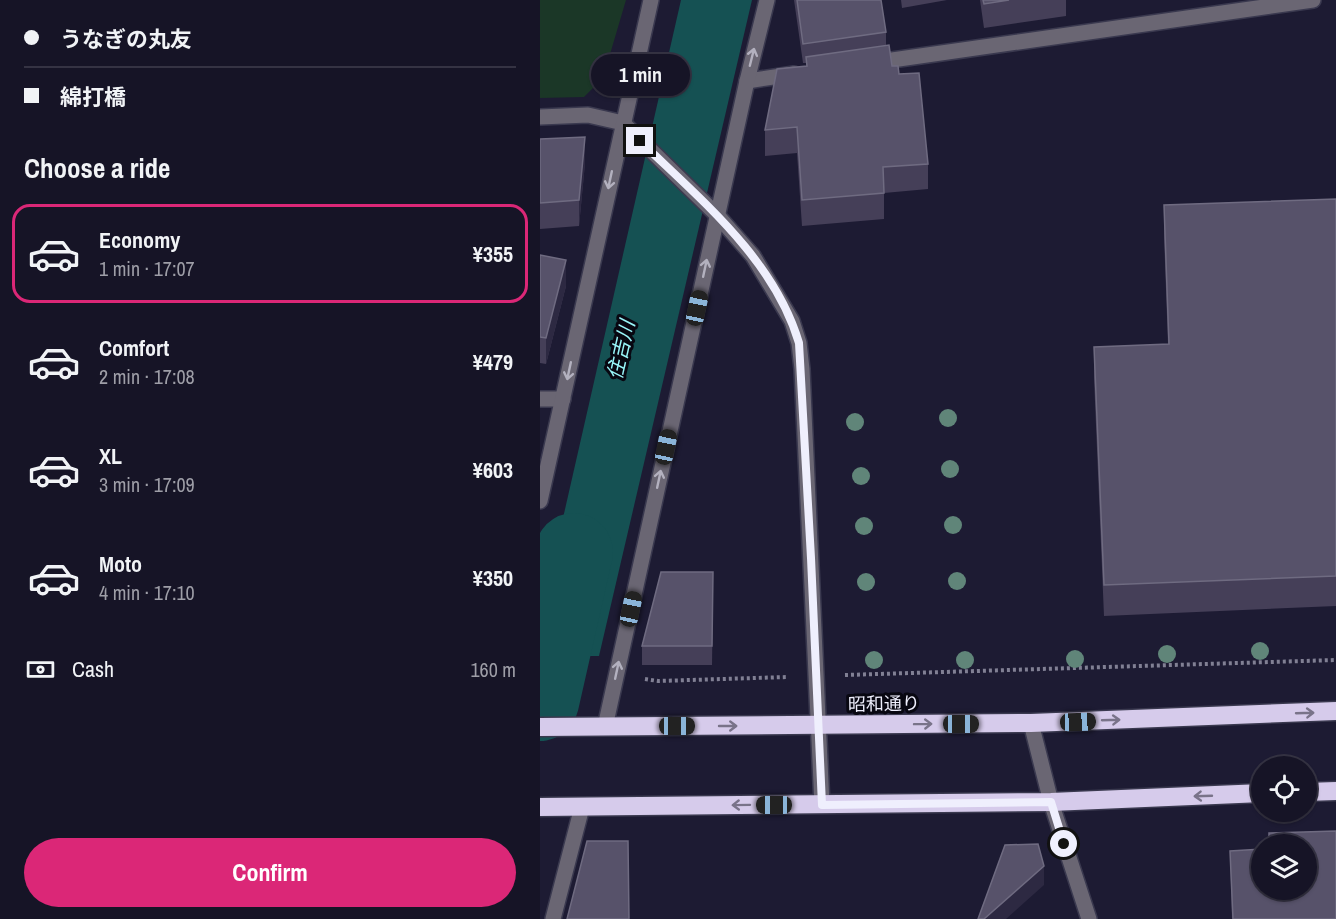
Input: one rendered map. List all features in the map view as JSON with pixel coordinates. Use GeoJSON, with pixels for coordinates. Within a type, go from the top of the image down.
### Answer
{"type":"FeatureCollection","features":[{"type":"Feature","properties":{"kind":"highway","name":"昭和通り"},"geometry":{"type":"LineString","coordinates":[[540,727],[1031,723],[1336,711]]}},
{"type":"Feature","properties":{"kind":"highway"},"geometry":{"type":"LineString","coordinates":[[1317,791],[1336,790]]}},
{"type":"Feature","properties":{"kind":"highway"},"geometry":{"type":"LineString","coordinates":[[540,807],[1051,802],[1251,794]]}},
{"type":"Feature","properties":{"kind":"street"},"geometry":{"type":"LineString","coordinates":[[540,501],[651,0]]}},
{"type":"Feature","properties":{"kind":"street"},"geometry":{"type":"LineString","coordinates":[[605,727],[766,0]]}},
{"type":"Feature","properties":{"kind":"street"},"geometry":{"type":"LineString","coordinates":[[853,66],[1313,0]]}},
{"type":"Feature","properties":{"kind":"street"},"geometry":{"type":"LineString","coordinates":[[747,81],[806,72]]}},
{"type":"Feature","properties":{"kind":"street"},"geometry":{"type":"LineString","coordinates":[[540,117],[588,115],[623,123],[717,215],[760,266],[792,321],[799,343],[802,369],[822,805]]}},
{"type":"Feature","properties":{"kind":"street"},"geometry":{"type":"LineString","coordinates":[[540,399],[563,399]]}},
{"type":"Feature","properties":{"kind":"street"},"geometry":{"type":"LineString","coordinates":[[1031,723],[1051,802],[1089,919]]}},
{"type":"Feature","properties":{"kind":"street"},"geometry":{"type":"LineString","coordinates":[[553,919],[574,807]]}},
{"type":"Feature","properties":{"kind":"path"},"geometry":{"type":"LineString","coordinates":[[638,678],[658,681],[1336,660]]}},
{"type":"Feature","properties":{"kind":"shaded area"},"geometry":{"type":"Polygon","coordinates":[[[540,0],[626,0],[603,78],[584,97],[540,98],[540,0]]]}},
{"type":"Feature","properties":{"kind":"water","name":"住吉川"},"geometry":{"type":"Polygon","coordinates":[[[681,0],[752,0],[599,656],[540,656],[540,619],[681,0]]]}},
{"type":"Feature","properties":{"kind":"building"},"geometry":{"type":"Polygon","coordinates":[[[797,0],[881,0],[886,32],[803,44],[797,0]]]}},
{"type":"Feature","properties":{"kind":"building"},"geometry":{"type":"Polygon","coordinates":[[[983,0],[1009,0],[984,4],[983,0]]]}},
{"type":"Feature","properties":{"kind":"building"},"geometry":{"type":"Polygon","coordinates":[[[889,45],[892,66],[898,66],[899,74],[919,73],[928,164],[883,167],[884,193],[802,200],[797,127],[765,130],[777,69],[807,66],[806,57],[889,45]]]}},
{"type":"Feature","properties":{"kind":"building"},"geometry":{"type":"Polygon","coordinates":[[[585,137],[579,200],[540,203],[540,139],[585,137]]]}},
{"type":"Feature","properties":{"kind":"building"},"geometry":{"type":"Polygon","coordinates":[[[1336,199],[1336,576],[1104,585],[1094,347],[1169,344],[1164,205],[1336,199]]]}},
{"type":"Feature","properties":{"kind":"building"},"geometry":{"type":"Polygon","coordinates":[[[540,255],[566,260],[546,338],[540,337],[540,255]]]}},
{"type":"Feature","properties":{"kind":"building"},"geometry":{"type":"Polygon","coordinates":[[[661,572],[713,572],[712,646],[642,646],[661,572]]]}},
{"type":"Feature","properties":{"kind":"building"},"geometry":{"type":"Polygon","coordinates":[[[1336,831],[1336,919],[1233,919],[1230,851],[1251,850],[1251,900],[1317,900],[1317,834],[1269,833],[1336,831]]]}},
{"type":"Feature","properties":{"kind":"building"},"geometry":{"type":"Polygon","coordinates":[[[587,841],[628,841],[629,919],[567,919],[587,841]]]}},
{"type":"Feature","properties":{"kind":"building"},"geometry":{"type":"Polygon","coordinates":[[[1038,844],[1044,866],[984,919],[978,919],[1005,845],[1038,844]]]}},
{"type":"Feature","properties":{"kind":"waterway","name":"住吉川"},"geometry":{"type":"LineString","coordinates":[[540,702],[574,552]]}},
{"type":"Feature","properties":{"kind":"route"},"geometry":{"type":"LineString","coordinates":[[640,141],[717,215],[753,255],[792,321],[799,343],[820,726],[822,805],[1051,802],[1064,844]]}}]}
